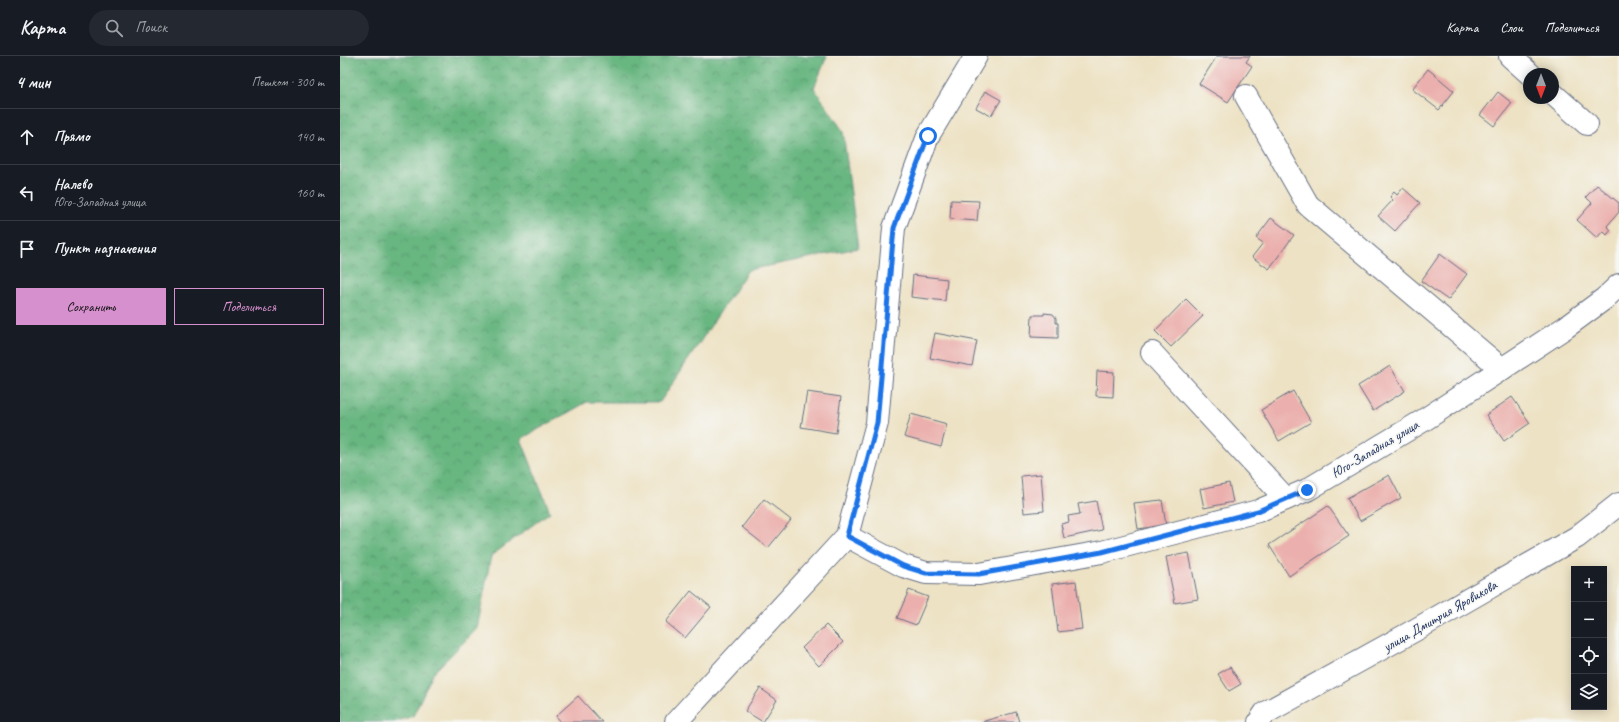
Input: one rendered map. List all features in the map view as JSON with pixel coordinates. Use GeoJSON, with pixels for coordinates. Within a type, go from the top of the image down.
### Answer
{"type":"FeatureCollection","features":[{"type":"Feature","properties":{"kind":"street"},"geometry":{"type":"LineString","coordinates":[[676,722],[847,536],[877,423],[894,228],[928,136],[976,56]]}},
{"type":"Feature","properties":{"kind":"street"},"geometry":{"type":"LineString","coordinates":[[1510,56],[1523,68]]}},
{"type":"Feature","properties":{"kind":"street"},"geometry":{"type":"LineString","coordinates":[[1246,96],[1308,204],[1502,369]]}},
{"type":"Feature","properties":{"kind":"street"},"geometry":{"type":"LineString","coordinates":[[1559,99],[1587,124]]}},
{"type":"Feature","properties":{"kind":"street","name":"Юго-Западная улица"},"geometry":{"type":"LineString","coordinates":[[847,536],[903,566],[926,573],[979,574],[1102,552],[1258,511],[1307,490],[1417,424],[1566,327],[1604,299],[1619,285]]}},
{"type":"Feature","properties":{"kind":"street"},"geometry":{"type":"LineString","coordinates":[[1152,353],[1286,499]]}},
{"type":"Feature","properties":{"kind":"street","name":"улица Дмитрия Яровикова"},"geometry":{"type":"LineString","coordinates":[[1259,722],[1265,713],[1417,629],[1577,537],[1619,504]]}},
{"type":"Feature","properties":{"kind":"green space"},"geometry":{"type":"Polygon","coordinates":[[[340,56],[827,56],[814,88],[843,131],[858,248],[748,270],[660,402],[587,402],[521,439],[550,512],[491,556],[477,629],[433,673],[413,716],[394,722],[340,722],[340,56]]]}},
{"type":"Feature","properties":{"kind":"building"},"geometry":{"type":"Polygon","coordinates":[[[1217,56],[1250,56],[1246,62],[1252,66],[1228,102],[1199,84],[1217,56]]]}},
{"type":"Feature","properties":{"kind":"building"},"geometry":{"type":"Polygon","coordinates":[[[1428,69],[1454,91],[1439,110],[1412,89],[1428,69]]]}},
{"type":"Feature","properties":{"kind":"building"},"geometry":{"type":"Polygon","coordinates":[[[985,91],[1001,100],[991,116],[976,108],[985,91]]]}},
{"type":"Feature","properties":{"kind":"building"},"geometry":{"type":"Polygon","coordinates":[[[1498,92],[1512,103],[1494,126],[1480,115],[1498,92]]]}},
{"type":"Feature","properties":{"kind":"building"},"geometry":{"type":"Polygon","coordinates":[[[1597,185],[1619,203],[1619,212],[1607,226],[1611,230],[1607,235],[1603,231],[1597,238],[1577,220],[1592,203],[1586,197],[1597,185]]]}},
{"type":"Feature","properties":{"kind":"building"},"geometry":{"type":"Polygon","coordinates":[[[1403,188],[1420,203],[1395,231],[1378,216],[1393,200],[1390,197],[1394,192],[1397,195],[1403,188]]]}},
{"type":"Feature","properties":{"kind":"building"},"geometry":{"type":"Polygon","coordinates":[[[951,200],[979,201],[977,221],[950,219],[951,200]]]}},
{"type":"Feature","properties":{"kind":"building"},"geometry":{"type":"Polygon","coordinates":[[[1271,218],[1294,235],[1269,269],[1252,257],[1263,243],[1256,238],[1271,218]]]}},
{"type":"Feature","properties":{"kind":"building"},"geometry":{"type":"Polygon","coordinates":[[[1440,254],[1467,274],[1448,300],[1421,281],[1440,254]]]}},
{"type":"Feature","properties":{"kind":"building"},"geometry":{"type":"Polygon","coordinates":[[[913,275],[947,279],[945,301],[911,297],[913,275]]]}},
{"type":"Feature","properties":{"kind":"building"},"geometry":{"type":"Polygon","coordinates":[[[1186,299],[1203,316],[1171,347],[1155,331],[1186,299]]]}},
{"type":"Feature","properties":{"kind":"building"},"geometry":{"type":"Polygon","coordinates":[[[1044,313],[1053,314],[1056,318],[1056,323],[1058,323],[1058,338],[1031,337],[1032,315],[1044,315],[1044,313]]]}},
{"type":"Feature","properties":{"kind":"building"},"geometry":{"type":"Polygon","coordinates":[[[935,333],[977,341],[972,366],[930,358],[935,333]]]}},
{"type":"Feature","properties":{"kind":"building"},"geometry":{"type":"Polygon","coordinates":[[[1390,366],[1405,391],[1373,411],[1358,386],[1390,366]]]}},
{"type":"Feature","properties":{"kind":"building"},"geometry":{"type":"Polygon","coordinates":[[[1097,371],[1114,372],[1113,397],[1096,396],[1097,371]]]}},
{"type":"Feature","properties":{"kind":"building"},"geometry":{"type":"Polygon","coordinates":[[[1293,391],[1311,422],[1279,441],[1261,410],[1293,391]]]}},
{"type":"Feature","properties":{"kind":"building"},"geometry":{"type":"Polygon","coordinates":[[[807,392],[841,397],[836,433],[801,427],[807,392]]]}},
{"type":"Feature","properties":{"kind":"building"},"geometry":{"type":"Polygon","coordinates":[[[1512,397],[1530,423],[1504,441],[1486,415],[1512,397]]]}},
{"type":"Feature","properties":{"kind":"building"},"geometry":{"type":"Polygon","coordinates":[[[911,414],[947,424],[941,447],[904,437],[911,414]]]}},
{"type":"Feature","properties":{"kind":"building"},"geometry":{"type":"Polygon","coordinates":[[[1041,474],[1044,511],[1024,513],[1021,476],[1041,474]]]}},
{"type":"Feature","properties":{"kind":"building"},"geometry":{"type":"Polygon","coordinates":[[[1389,475],[1401,498],[1360,521],[1347,498],[1389,475]]]}},
{"type":"Feature","properties":{"kind":"building"},"geometry":{"type":"Polygon","coordinates":[[[1229,483],[1233,502],[1204,508],[1200,489],[1229,483]]]}},
{"type":"Feature","properties":{"kind":"building"},"geometry":{"type":"Polygon","coordinates":[[[764,499],[791,520],[768,548],[742,527],[764,499]]]}},
{"type":"Feature","properties":{"kind":"building"},"geometry":{"type":"Polygon","coordinates":[[[1162,500],[1166,525],[1138,529],[1134,503],[1162,500]]]}},
{"type":"Feature","properties":{"kind":"building"},"geometry":{"type":"Polygon","coordinates":[[[1096,501],[1102,530],[1064,538],[1061,524],[1069,522],[1068,516],[1080,514],[1078,504],[1096,501]]]}},
{"type":"Feature","properties":{"kind":"building"},"geometry":{"type":"Polygon","coordinates":[[[1328,506],[1349,536],[1289,576],[1269,545],[1328,506]]]}},
{"type":"Feature","properties":{"kind":"building"},"geometry":{"type":"Polygon","coordinates":[[[1189,553],[1198,599],[1175,603],[1166,557],[1189,553]]]}},
{"type":"Feature","properties":{"kind":"building"},"geometry":{"type":"Polygon","coordinates":[[[1076,581],[1082,629],[1058,632],[1052,584],[1076,581]]]}},
{"type":"Feature","properties":{"kind":"building"},"geometry":{"type":"Polygon","coordinates":[[[909,590],[928,597],[916,625],[897,618],[909,590]]]}},
{"type":"Feature","properties":{"kind":"building"},"geometry":{"type":"Polygon","coordinates":[[[691,591],[711,607],[685,638],[666,622],[691,591]]]}},
{"type":"Feature","properties":{"kind":"building"},"geometry":{"type":"Polygon","coordinates":[[[826,625],[843,642],[819,666],[802,648],[826,625]]]}},
{"type":"Feature","properties":{"kind":"building"},"geometry":{"type":"Polygon","coordinates":[[[1230,667],[1241,684],[1229,691],[1218,674],[1230,667]]]}},
{"type":"Feature","properties":{"kind":"building"},"geometry":{"type":"Polygon","coordinates":[[[760,688],[777,700],[763,722],[745,711],[760,688]]]}},
{"type":"Feature","properties":{"kind":"building"},"geometry":{"type":"Polygon","coordinates":[[[578,696],[602,722],[561,722],[556,716],[578,696]]]}},
{"type":"Feature","properties":{"kind":"building"},"geometry":{"type":"Polygon","coordinates":[[[1016,712],[1019,722],[981,722],[1016,712]]]}},
{"type":"Feature","properties":{"kind":"route"},"geometry":{"type":"LineString","coordinates":[[928,136],[894,228],[877,423],[847,536],[903,566],[926,573],[979,574],[1102,552],[1258,511],[1307,490]]}}]}
